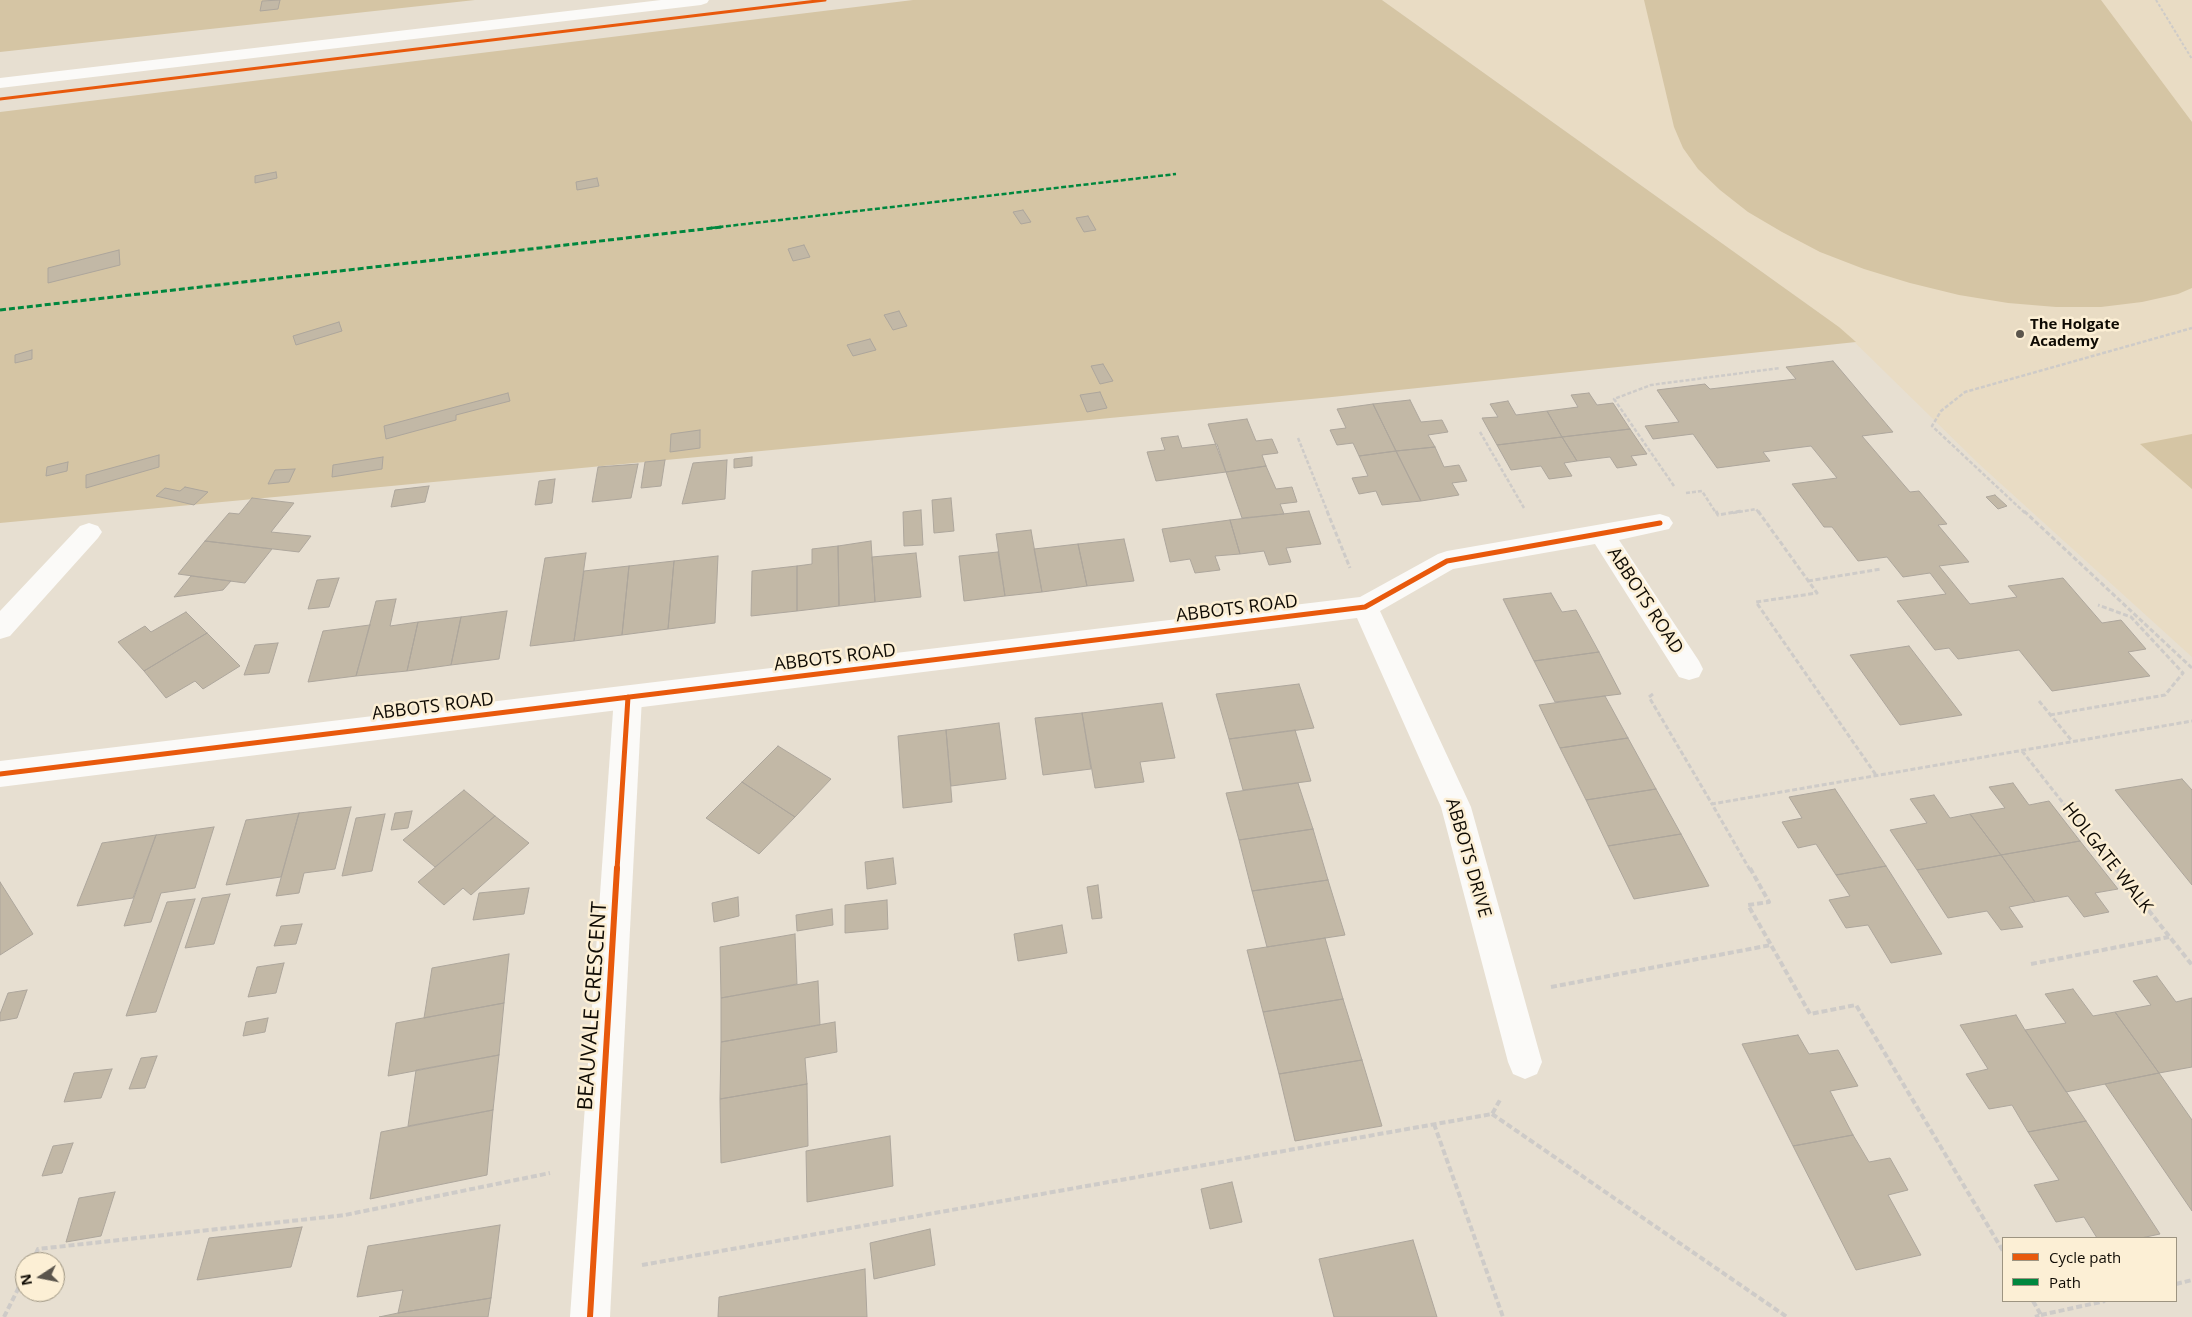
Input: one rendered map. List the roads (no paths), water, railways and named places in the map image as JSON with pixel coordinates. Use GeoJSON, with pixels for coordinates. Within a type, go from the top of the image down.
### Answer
{"type":"FeatureCollection","features":[{"type":"Feature","properties":{"kind":"street"},"geometry":{"type":"LineString","coordinates":[[0,83],[701,0]]}},
{"type":"Feature","properties":{"kind":"street","name":"ABBOTS ROAD"},"geometry":{"type":"LineString","coordinates":[[0,774],[1365,607],[1447,560],[1660,522]]}},
{"type":"Feature","properties":{"kind":"street"},"geometry":{"type":"LineString","coordinates":[[0,629],[89,532]]}},
{"type":"Feature","properties":{"kind":"street","name":"ABBOTS ROAD"},"geometry":{"type":"LineString","coordinates":[[1601,533],[1689,669]]}},
{"type":"Feature","properties":{"kind":"street","name":"ABBOTS DRIVE"},"geometry":{"type":"LineString","coordinates":[[1365,607],[1456,807],[1525,1062]]}},
{"type":"Feature","properties":{"kind":"street","name":"BEAUVALE CRESCENT"},"geometry":{"type":"LineString","coordinates":[[590,1317],[628,697]]}},
{"type":"Feature","properties":{"kind":"place","name":"The Holgate Academy"},"geometry":{"type":"Point","coordinates":[2020,334]}}]}
